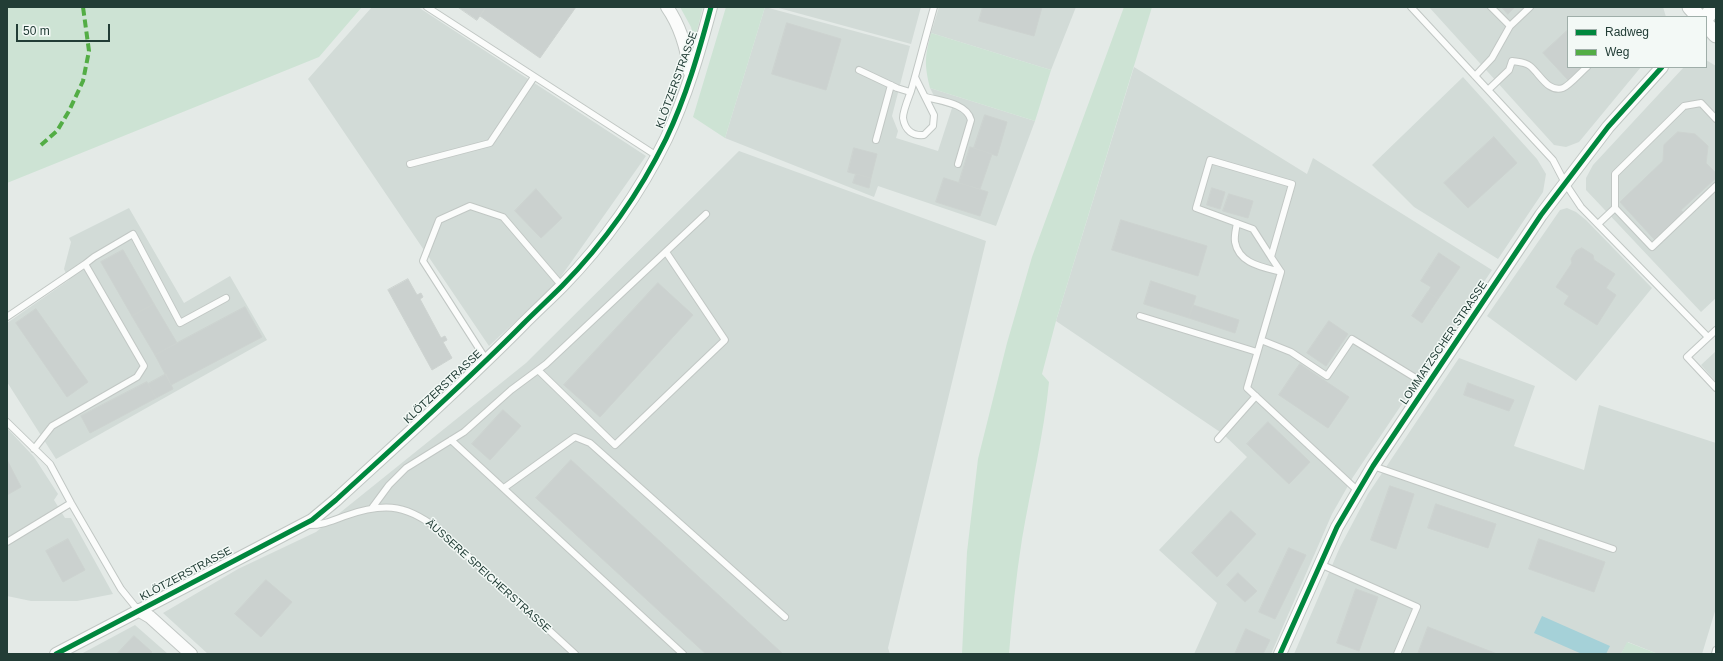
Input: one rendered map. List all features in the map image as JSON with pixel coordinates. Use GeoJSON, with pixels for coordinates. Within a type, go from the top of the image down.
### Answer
{"type":"FeatureCollection","features":[{"type":"Feature","properties":{"kind":"street"},"geometry":{"type":"LineString","coordinates":[[667,7],[681,34],[689,61],[691,76]]}},
{"type":"Feature","properties":{"kind":"street","name":"KLÖTZERSTRASSE"},"geometry":{"type":"LineString","coordinates":[[56,654],[303,525],[336,500],[487,361],[562,286],[605,236],[642,183],[680,108],[711,7]]}},
{"type":"Feature","properties":{"kind":"street"},"geometry":{"type":"LineString","coordinates":[[1690,7],[1698,16]]}},
{"type":"Feature","properties":{"kind":"street"},"geometry":{"type":"LineString","coordinates":[[1707,17],[1714,7]]}},
{"type":"Feature","properties":{"kind":"street"},"geometry":{"type":"LineString","coordinates":[[1707,25],[1716,35]]}},
{"type":"Feature","properties":{"kind":"street","name":"LOMMATZSCHER STRASSE"},"geometry":{"type":"LineString","coordinates":[[1280,654],[1337,527],[1373,466],[1541,215],[1608,127],[1661,68]]}},
{"type":"Feature","properties":{"kind":"street"},"geometry":{"type":"LineString","coordinates":[[138,610],[150,617],[191,654]]}},
{"type":"Feature","properties":{"kind":"lane"},"geometry":{"type":"LineString","coordinates":[[427,7],[657,156]]}},
{"type":"Feature","properties":{"kind":"lane"},"geometry":{"type":"LineString","coordinates":[[915,77],[934,115],[933,126],[924,135],[916,136],[908,130],[903,118],[934,7]]}},
{"type":"Feature","properties":{"kind":"lane"},"geometry":{"type":"LineString","coordinates":[[1411,7],[1553,160],[1565,183],[1581,207],[1708,337]]}},
{"type":"Feature","properties":{"kind":"lane"},"geometry":{"type":"LineString","coordinates":[[1491,7],[1510,26]]}},
{"type":"Feature","properties":{"kind":"lane"},"geometry":{"type":"LineString","coordinates":[[1475,76],[1492,58],[1510,26],[1530,7]]}},
{"type":"Feature","properties":{"kind":"lane"},"geometry":{"type":"LineString","coordinates":[[1488,90],[1509,70],[1512,61],[1530,66],[1548,86],[1558,89],[1564,88],[1586,68]]}},
{"type":"Feature","properties":{"kind":"lane"},"geometry":{"type":"LineString","coordinates":[[859,70],[910,92]]}},
{"type":"Feature","properties":{"kind":"lane"},"geometry":{"type":"LineString","coordinates":[[410,164],[490,143],[534,77]]}},
{"type":"Feature","properties":{"kind":"lane"},"geometry":{"type":"LineString","coordinates":[[876,140],[891,85]]}},
{"type":"Feature","properties":{"kind":"lane"},"geometry":{"type":"LineString","coordinates":[[926,97],[962,108],[967,111],[970,116],[971,120],[958,164]]}},
{"type":"Feature","properties":{"kind":"lane"},"geometry":{"type":"LineString","coordinates":[[1716,119],[1701,103],[1684,106],[1615,174],[1615,208],[1652,247],[1716,186]]}},
{"type":"Feature","properties":{"kind":"lane"},"geometry":{"type":"LineString","coordinates":[[1271,257],[1292,184],[1210,160],[1196,208],[1253,229],[1271,257],[1281,272]]}},
{"type":"Feature","properties":{"kind":"lane"},"geometry":{"type":"LineString","coordinates":[[487,361],[424,262],[439,220],[470,206],[503,217],[562,286]]}},
{"type":"Feature","properties":{"kind":"lane"},"geometry":{"type":"LineString","coordinates":[[1598,224],[1615,208]]}},
{"type":"Feature","properties":{"kind":"lane"},"geometry":{"type":"LineString","coordinates":[[372,508],[389,485],[406,468],[464,432],[511,390],[538,370],[570,342],[706,214]]}},
{"type":"Feature","properties":{"kind":"lane"},"geometry":{"type":"LineString","coordinates":[[1237,223],[1235,242],[1238,252],[1246,260],[1257,266],[1281,272]]}},
{"type":"Feature","properties":{"kind":"lane"},"geometry":{"type":"LineString","coordinates":[[7,317],[94,257],[133,234],[180,323],[226,298]]}},
{"type":"Feature","properties":{"kind":"lane"},"geometry":{"type":"LineString","coordinates":[[538,370],[615,445],[725,340],[666,252]]}},
{"type":"Feature","properties":{"kind":"lane"},"geometry":{"type":"LineString","coordinates":[[34,449],[52,426],[137,377],[144,366],[85,264]]}},
{"type":"Feature","properties":{"kind":"lane"},"geometry":{"type":"LineString","coordinates":[[1281,272],[1247,388],[1358,491]]}},
{"type":"Feature","properties":{"kind":"lane"},"geometry":{"type":"LineString","coordinates":[[1140,316],[1257,352]]}},
{"type":"Feature","properties":{"kind":"lane"},"geometry":{"type":"LineString","coordinates":[[1716,330],[1687,357],[1716,388]]}},
{"type":"Feature","properties":{"kind":"lane"},"geometry":{"type":"LineString","coordinates":[[1261,340],[1291,352],[1326,376],[1352,339],[1427,385]]}},
{"type":"Feature","properties":{"kind":"lane"},"geometry":{"type":"LineString","coordinates":[[1218,439],[1256,396]]}},
{"type":"Feature","properties":{"kind":"lane"},"geometry":{"type":"LineString","coordinates":[[7,422],[50,464],[121,589],[138,610]]}},
{"type":"Feature","properties":{"kind":"lane"},"geometry":{"type":"LineString","coordinates":[[504,488],[575,436],[590,443],[785,617]]}},
{"type":"Feature","properties":{"kind":"lane"},"geometry":{"type":"LineString","coordinates":[[451,440],[683,654]]}},
{"type":"Feature","properties":{"kind":"lane"},"geometry":{"type":"LineString","coordinates":[[1373,466],[1613,549]]}},
{"type":"Feature","properties":{"kind":"lane"},"geometry":{"type":"LineString","coordinates":[[7,542],[71,503]]}},
{"type":"Feature","properties":{"kind":"lane","name":"ÄUSSERE SPEICHERSTRASSE"},"geometry":{"type":"LineString","coordinates":[[303,525],[318,526],[379,506],[393,507],[410,512],[430,522],[575,654]]}},
{"type":"Feature","properties":{"kind":"lane"},"geometry":{"type":"LineString","coordinates":[[1320,564],[1417,606],[1397,654]]}},
{"type":"Feature","properties":{"kind":"lane"},"geometry":{"type":"LineString","coordinates":[[1715,654],[1716,650]]}},
{"type":"Feature","properties":{"kind":"shaded area"},"geometry":{"type":"Polygon","coordinates":[[[372,7],[418,7],[646,156],[555,285],[489,346],[308,79],[372,7]]]}},
{"type":"Feature","properties":{"kind":"shaded area"},"geometry":{"type":"Polygon","coordinates":[[[765,7],[910,46],[892,116],[898,131],[896,138],[938,151],[952,108],[938,104],[930,88],[1035,121],[996,226],[878,186],[874,197],[725,138],[765,7]]]}},
{"type":"Feature","properties":{"kind":"shaded area"},"geometry":{"type":"Polygon","coordinates":[[[775,7],[921,7],[911,44],[775,7]]]}},
{"type":"Feature","properties":{"kind":"shaded area"},"geometry":{"type":"Polygon","coordinates":[[[939,7],[1076,7],[1051,70],[931,33],[939,7]]]}},
{"type":"Feature","properties":{"kind":"shaded area"},"geometry":{"type":"Polygon","coordinates":[[[1429,7],[1663,7],[1666,16],[1567,16],[1567,68],[1640,68],[1579,142],[1566,147],[1554,145],[1429,7]]]}},
{"type":"Feature","properties":{"kind":"shaded area"},"geometry":{"type":"Polygon","coordinates":[[[1707,61],[1716,66],[1716,298],[1701,312],[1586,190],[1586,178],[1593,165],[1683,68],[1707,68],[1707,61]]]}},
{"type":"Feature","properties":{"kind":"shaded area"},"geometry":{"type":"Polygon","coordinates":[[[1134,67],[1307,174],[1313,158],[1492,270],[1353,477],[1332,514],[1271,654],[1194,654],[1217,603],[1159,550],[1247,457],[1223,434],[1056,321],[1134,67]]]}},
{"type":"Feature","properties":{"kind":"shaded area"},"geometry":{"type":"Polygon","coordinates":[[[1463,77],[1537,159],[1546,174],[1543,192],[1498,259],[1414,207],[1372,165],[1463,77]]]}},
{"type":"Feature","properties":{"kind":"shaded area"},"geometry":{"type":"Polygon","coordinates":[[[739,151],[986,241],[888,648],[890,654],[208,654],[163,613],[238,569],[316,532],[526,363],[739,151]]]}},
{"type":"Feature","properties":{"kind":"shaded area"},"geometry":{"type":"Polygon","coordinates":[[[129,208],[184,303],[230,276],[267,340],[56,459],[7,382],[7,323],[69,280],[64,269],[71,242],[69,238],[129,208]]]}},
{"type":"Feature","properties":{"kind":"shaded area"},"geometry":{"type":"Polygon","coordinates":[[[1567,208],[1576,212],[1586,220],[1652,288],[1576,381],[1487,316],[1560,210],[1567,208]]]}},
{"type":"Feature","properties":{"kind":"shaded area"},"geometry":{"type":"Polygon","coordinates":[[[1716,351],[1716,382],[1701,365],[1716,351]]]}},
{"type":"Feature","properties":{"kind":"shaded area"},"geometry":{"type":"Polygon","coordinates":[[[1459,358],[1535,386],[1514,446],[1584,470],[1599,405],[1716,443],[1716,608],[1702,654],[1658,654],[1628,642],[1621,654],[1294,654],[1340,547],[1368,494],[1459,358]]]}},
{"type":"Feature","properties":{"kind":"shaded area"},"geometry":{"type":"Polygon","coordinates":[[[7,428],[34,457],[58,494],[54,500],[65,518],[71,518],[113,594],[77,601],[31,601],[7,596],[7,428]]]}},
{"type":"Feature","properties":{"kind":"shaded area"},"geometry":{"type":"Polygon","coordinates":[[[135,625],[168,654],[81,654],[135,625]]]}},
{"type":"Feature","properties":{"kind":"green space"},"geometry":{"type":"Polygon","coordinates":[[[7,7],[362,7],[319,57],[7,183],[7,7]]]}},
{"type":"Feature","properties":{"kind":"green space"},"geometry":{"type":"Polygon","coordinates":[[[680,7],[703,7],[696,35],[693,35],[691,27],[680,7]]]}},
{"type":"Feature","properties":{"kind":"green space"},"geometry":{"type":"Polygon","coordinates":[[[726,7],[765,7],[725,138],[693,117],[726,7]]]}},
{"type":"Feature","properties":{"kind":"green space"},"geometry":{"type":"Polygon","coordinates":[[[1124,7],[1152,7],[1056,321],[1042,374],[1049,382],[1047,402],[1020,553],[1014,596],[1009,654],[962,654],[967,552],[978,459],[1007,343],[1032,257],[1124,7]]]}},
{"type":"Feature","properties":{"kind":"green space"},"geometry":{"type":"Polygon","coordinates":[[[931,33],[1051,70],[1035,121],[930,88],[926,60],[927,48],[931,33]]]}},
{"type":"Feature","properties":{"kind":"green space"},"geometry":{"type":"Polygon","coordinates":[[[1627,642],[1658,654],[1621,654],[1627,642]]]}},
{"type":"Feature","properties":{"kind":"water"},"geometry":{"type":"Polygon","coordinates":[[[1542,616],[1610,646],[1606,654],[1582,654],[1534,633],[1542,616]]]}},
{"type":"Feature","properties":{"kind":"building"},"geometry":{"type":"Polygon","coordinates":[[[458,7],[486,7],[477,20],[458,7]]]}},
{"type":"Feature","properties":{"kind":"building"},"geometry":{"type":"Polygon","coordinates":[[[486,7],[576,7],[540,58],[480,16],[486,7]]]}},
{"type":"Feature","properties":{"kind":"building"},"geometry":{"type":"Polygon","coordinates":[[[983,7],[1042,7],[1034,36],[979,21],[983,7]]]}},
{"type":"Feature","properties":{"kind":"building"},"geometry":{"type":"Polygon","coordinates":[[[1502,7],[1515,7],[1508,14],[1502,7]]]}},
{"type":"Feature","properties":{"kind":"building"},"geometry":{"type":"Polygon","coordinates":[[[787,23],[841,39],[826,90],[772,74],[787,23]]]}},
{"type":"Feature","properties":{"kind":"building"},"geometry":{"type":"Polygon","coordinates":[[[1567,31],[1567,68],[1583,68],[1569,81],[1543,53],[1567,31]]]}},
{"type":"Feature","properties":{"kind":"building"},"geometry":{"type":"Polygon","coordinates":[[[985,115],[1007,122],[997,156],[974,148],[985,115]]]}},
{"type":"Feature","properties":{"kind":"building"},"geometry":{"type":"Polygon","coordinates":[[[1678,132],[1695,134],[1708,146],[1706,163],[1716,173],[1716,178],[1681,210],[1683,212],[1654,239],[1620,202],[1663,161],[1664,145],[1678,132]]]}},
{"type":"Feature","properties":{"kind":"building"},"geometry":{"type":"Polygon","coordinates":[[[1494,137],[1517,163],[1468,208],[1444,183],[1494,137]]]}},
{"type":"Feature","properties":{"kind":"building"},"geometry":{"type":"Polygon","coordinates":[[[970,147],[992,154],[980,189],[959,183],[970,147]]]}},
{"type":"Feature","properties":{"kind":"building"},"geometry":{"type":"Polygon","coordinates":[[[854,148],[877,154],[871,178],[848,172],[854,148]]]}},
{"type":"Feature","properties":{"kind":"building"},"geometry":{"type":"Polygon","coordinates":[[[856,174],[871,178],[869,188],[853,183],[856,174]]]}},
{"type":"Feature","properties":{"kind":"building"},"geometry":{"type":"Polygon","coordinates":[[[944,178],[988,192],[980,216],[936,202],[944,178]]]}},
{"type":"Feature","properties":{"kind":"building"},"geometry":{"type":"Polygon","coordinates":[[[1212,188],[1225,192],[1220,209],[1207,205],[1212,188]]]}},
{"type":"Feature","properties":{"kind":"building"},"geometry":{"type":"Polygon","coordinates":[[[536,189],[562,218],[541,238],[515,211],[536,189]]]}},
{"type":"Feature","properties":{"kind":"building"},"geometry":{"type":"Polygon","coordinates":[[[1229,194],[1253,201],[1248,218],[1223,211],[1229,194]]]}},
{"type":"Feature","properties":{"kind":"building"},"geometry":{"type":"Polygon","coordinates":[[[1121,220],[1207,246],[1198,276],[1112,250],[1121,220]]]}},
{"type":"Feature","properties":{"kind":"building"},"geometry":{"type":"Polygon","coordinates":[[[1582,248],[1593,255],[1594,260],[1615,274],[1606,288],[1616,295],[1597,325],[1564,304],[1569,296],[1556,287],[1572,263],[1571,259],[1576,251],[1582,248]]]}},
{"type":"Feature","properties":{"kind":"building"},"geometry":{"type":"Polygon","coordinates":[[[123,250],[154,304],[132,316],[101,262],[123,250]]]}},
{"type":"Feature","properties":{"kind":"building"},"geometry":{"type":"Polygon","coordinates":[[[1439,253],[1460,267],[1438,299],[1428,292],[1431,287],[1421,281],[1439,253]]]}},
{"type":"Feature","properties":{"kind":"building"},"geometry":{"type":"Polygon","coordinates":[[[408,279],[417,295],[421,293],[423,297],[420,299],[441,338],[445,336],[447,340],[443,342],[452,358],[432,370],[388,290],[408,279]]]}},
{"type":"Feature","properties":{"kind":"building"},"geometry":{"type":"Polygon","coordinates":[[[1151,281],[1196,296],[1189,318],[1144,304],[1151,281]]]}},
{"type":"Feature","properties":{"kind":"building"},"geometry":{"type":"Polygon","coordinates":[[[658,283],[693,315],[600,417],[564,385],[658,283]]]}},
{"type":"Feature","properties":{"kind":"building"},"geometry":{"type":"Polygon","coordinates":[[[1428,292],[1438,299],[1422,323],[1412,316],[1428,292]]]}},
{"type":"Feature","properties":{"kind":"building"},"geometry":{"type":"Polygon","coordinates":[[[154,304],[177,343],[155,355],[132,316],[154,304]]]}},
{"type":"Feature","properties":{"kind":"building"},"geometry":{"type":"Polygon","coordinates":[[[1193,305],[1239,320],[1235,333],[1189,318],[1193,305]]]}},
{"type":"Feature","properties":{"kind":"building"},"geometry":{"type":"Polygon","coordinates":[[[245,307],[262,337],[171,385],[155,355],[245,307]]]}},
{"type":"Feature","properties":{"kind":"building"},"geometry":{"type":"Polygon","coordinates":[[[36,309],[88,382],[67,397],[16,323],[36,309]]]}},
{"type":"Feature","properties":{"kind":"building"},"geometry":{"type":"Polygon","coordinates":[[[1329,321],[1348,334],[1326,366],[1307,353],[1329,321]]]}},
{"type":"Feature","properties":{"kind":"building"},"geometry":{"type":"Polygon","coordinates":[[[1300,364],[1349,397],[1328,428],[1279,395],[1300,364]]]}},
{"type":"Feature","properties":{"kind":"building"},"geometry":{"type":"Polygon","coordinates":[[[166,374],[173,389],[156,398],[148,384],[166,374]]]}},
{"type":"Feature","properties":{"kind":"building"},"geometry":{"type":"Polygon","coordinates":[[[147,382],[156,398],[90,433],[81,416],[147,382]]]}},
{"type":"Feature","properties":{"kind":"building"},"geometry":{"type":"Polygon","coordinates":[[[1468,383],[1514,400],[1509,411],[1464,395],[1468,383]]]}},
{"type":"Feature","properties":{"kind":"building"},"geometry":{"type":"Polygon","coordinates":[[[503,410],[521,426],[490,460],[472,444],[503,410]]]}},
{"type":"Feature","properties":{"kind":"building"},"geometry":{"type":"Polygon","coordinates":[[[1268,422],[1310,462],[1289,484],[1247,444],[1268,422]]]}},
{"type":"Feature","properties":{"kind":"building"},"geometry":{"type":"Polygon","coordinates":[[[7,460],[21,487],[7,495],[7,460]]]}},
{"type":"Feature","properties":{"kind":"building"},"geometry":{"type":"Polygon","coordinates":[[[571,460],[783,654],[706,654],[536,498],[571,460]]]}},
{"type":"Feature","properties":{"kind":"building"},"geometry":{"type":"Polygon","coordinates":[[[1390,486],[1414,494],[1396,549],[1371,540],[1390,486]]]}},
{"type":"Feature","properties":{"kind":"building"},"geometry":{"type":"Polygon","coordinates":[[[1436,504],[1496,524],[1488,548],[1428,528],[1436,504]]]}},
{"type":"Feature","properties":{"kind":"building"},"geometry":{"type":"Polygon","coordinates":[[[1231,511],[1256,534],[1217,577],[1192,553],[1231,511]]]}},
{"type":"Feature","properties":{"kind":"building"},"geometry":{"type":"Polygon","coordinates":[[[68,539],[85,570],[63,582],[46,551],[68,539]]]}},
{"type":"Feature","properties":{"kind":"building"},"geometry":{"type":"Polygon","coordinates":[[[1539,539],[1605,562],[1594,592],[1529,569],[1539,539]]]}},
{"type":"Feature","properties":{"kind":"building"},"geometry":{"type":"Polygon","coordinates":[[[1289,548],[1306,555],[1275,619],[1259,612],[1289,548]]]}},
{"type":"Feature","properties":{"kind":"building"},"geometry":{"type":"Polygon","coordinates":[[[1238,573],[1257,591],[1245,602],[1227,585],[1238,573]]]}},
{"type":"Feature","properties":{"kind":"building"},"geometry":{"type":"Polygon","coordinates":[[[266,580],[292,602],[261,637],[235,614],[266,580]]]}},
{"type":"Feature","properties":{"kind":"building"},"geometry":{"type":"Polygon","coordinates":[[[1356,589],[1378,597],[1359,651],[1337,643],[1356,589]]]}},
{"type":"Feature","properties":{"kind":"building"},"geometry":{"type":"Polygon","coordinates":[[[1428,627],[1497,654],[1418,654],[1428,627]]]}},
{"type":"Feature","properties":{"kind":"building"},"geometry":{"type":"Polygon","coordinates":[[[1246,629],[1270,640],[1263,654],[1235,654],[1246,629]]]}},
{"type":"Feature","properties":{"kind":"building"},"geometry":{"type":"Polygon","coordinates":[[[134,636],[152,652],[150,654],[117,654],[134,636]]]}},
{"type":"Feature","properties":{"kind":"marked path"},"geometry":{"type":"LineString","coordinates":[[41,145],[57,131],[69,111],[83,81],[89,51],[83,7]]}},
{"type":"Feature","properties":{"kind":"cycle path"},"geometry":{"type":"LineString","coordinates":[[56,654],[312,520],[336,500],[454,391],[557,291],[607,235],[633,197],[656,159],[686,91],[711,7]]}},
{"type":"Feature","properties":{"kind":"cycle path"},"geometry":{"type":"LineString","coordinates":[[1280,654],[1337,527],[1373,466],[1541,215],[1608,127],[1661,68]]}}]}
